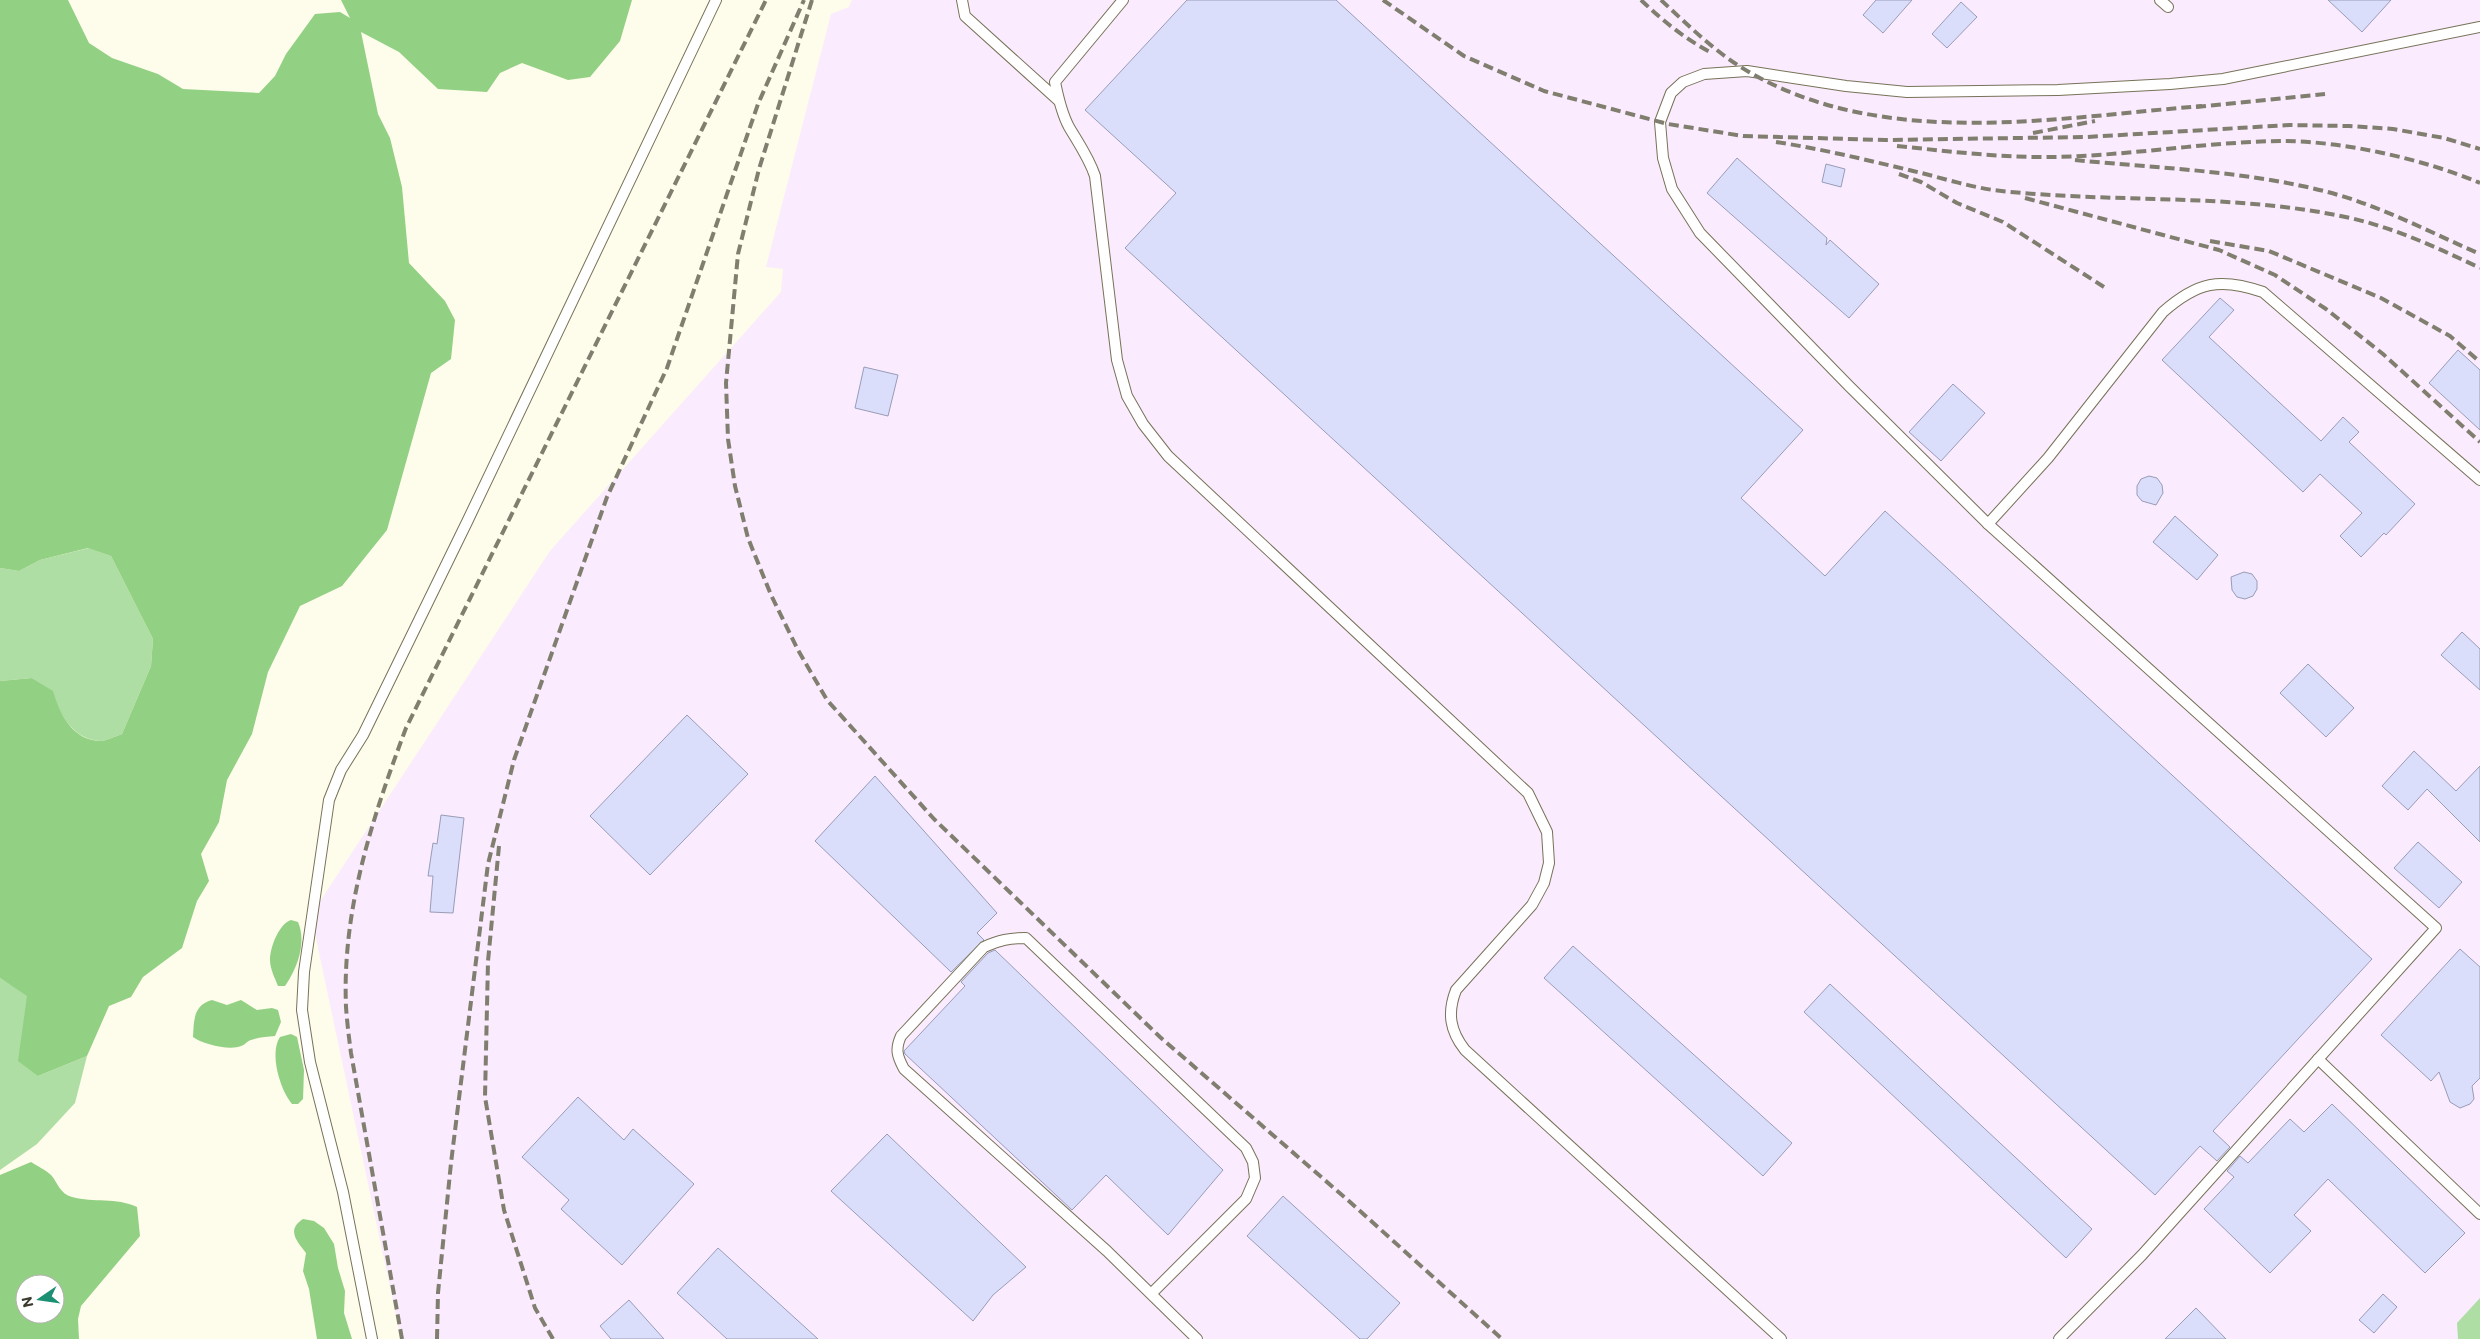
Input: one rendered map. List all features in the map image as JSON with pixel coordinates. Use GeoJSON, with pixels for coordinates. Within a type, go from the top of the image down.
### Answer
{"type":"FeatureCollection","features":[{"type":"Feature","properties":{"kind":"lane"},"geometry":{"type":"LineString","coordinates":[[372,1339],[343,1192],[310,1062],[302,1010],[304,972],[329,800],[341,770],[363,735],[472,513],[716,0]]}},
{"type":"Feature","properties":{"kind":"lane"},"geometry":{"type":"LineString","coordinates":[[962,0],[965,16],[1058,100]]}},
{"type":"Feature","properties":{"kind":"lane"},"geometry":{"type":"LineString","coordinates":[[1122,0],[1055,82],[1058,100],[1069,126],[1088,156],[1095,176],[1117,360],[1127,396],[1143,424],[1168,456],[1528,793],[1545,824],[1549,854],[1544,884],[1532,905],[1456,990],[1451,1006],[1450,1018],[1457,1040],[1473,1057],[1781,1339]]}},
{"type":"Feature","properties":{"kind":"lane"},"geometry":{"type":"LineString","coordinates":[[2059,1339],[2142,1255],[2436,928],[1988,524],[1700,234],[1672,189],[1663,158],[1660,122],[1670,93],[1683,82],[1704,74],[1748,71],[1846,86],[1907,92],[2058,90],[2170,84],[2223,79],[2480,27]]}},
{"type":"Feature","properties":{"kind":"lane"},"geometry":{"type":"LineString","coordinates":[[1988,524],[2048,458],[2163,312],[2183,295],[2203,286],[2221,283],[2240,284],[2263,292],[2480,480]]}},
{"type":"Feature","properties":{"kind":"lane"},"geometry":{"type":"LineString","coordinates":[[1151,1294],[1246,1199],[1255,1178],[1253,1162],[1246,1148],[1026,938],[1010,938],[997,941],[984,947],[901,1036],[896,1047],[898,1058],[904,1069],[1106,1251],[1196,1339]]}},
{"type":"Feature","properties":{"kind":"lane"},"geometry":{"type":"LineString","coordinates":[[2318,1059],[2480,1214]]}},
{"type":"Feature","properties":{"kind":"shaded area"},"geometry":{"type":"Polygon","coordinates":[[[852,0],[2480,0],[2480,1339],[401,1339],[311,915],[550,551],[781,292],[783,269],[766,267],[831,14],[849,7],[852,0]]]}},
{"type":"Feature","properties":{"kind":"green space"},"geometry":{"type":"Polygon","coordinates":[[[0,0],[68,0],[89,43],[112,58],[158,74],[183,89],[259,93],[275,76],[286,54],[315,14],[340,12],[350,18],[341,0],[632,0],[620,41],[590,77],[568,80],[522,63],[500,73],[487,92],[438,89],[399,52],[361,32],[378,114],[390,138],[402,187],[409,263],[445,301],[455,320],[451,359],[431,373],[387,530],[342,586],[300,606],[268,672],[252,734],[227,780],[219,822],[201,854],[209,881],[197,901],[182,948],[143,977],[131,997],[109,1006],[87,1056],[38,1076],[18,1061],[27,996],[0,978],[0,681],[32,678],[53,691],[59,708],[75,731],[90,740],[105,740],[122,734],[151,666],[153,639],[111,556],[88,548],[40,560],[19,571],[0,568],[0,0]]]}},
{"type":"Feature","properties":{"kind":"green space"},"geometry":{"type":"Polygon","coordinates":[[[89,548],[111,556],[153,639],[151,666],[122,734],[100,741],[82,736],[68,724],[52,691],[32,678],[0,681],[0,568],[19,571],[40,560],[89,548]]]}},
{"type":"Feature","properties":{"kind":"green space"},"geometry":{"type":"Polygon","coordinates":[[[291,920],[298,922],[301,930],[301,947],[297,964],[285,986],[278,986],[271,967],[270,955],[279,931],[291,920]]]}},
{"type":"Feature","properties":{"kind":"green space"},"geometry":{"type":"Polygon","coordinates":[[[0,978],[27,995],[38,1076],[87,1056],[75,1103],[37,1144],[0,1170],[0,978]]]}},
{"type":"Feature","properties":{"kind":"green space"},"geometry":{"type":"Polygon","coordinates":[[[212,1000],[227,1005],[241,1000],[257,1010],[272,1008],[278,1010],[281,1022],[275,1036],[254,1039],[230,1048],[197,1040],[193,1037],[196,1014],[201,1006],[212,1000]]]}},
{"type":"Feature","properties":{"kind":"green space"},"geometry":{"type":"Polygon","coordinates":[[[291,1034],[297,1037],[304,1070],[303,1099],[298,1104],[292,1104],[288,1098],[280,1081],[276,1062],[277,1044],[280,1037],[291,1034]]]}},
{"type":"Feature","properties":{"kind":"green space"},"geometry":{"type":"Polygon","coordinates":[[[31,1162],[51,1175],[62,1191],[68,1196],[80,1199],[121,1202],[137,1207],[140,1236],[81,1306],[78,1319],[79,1339],[0,1339],[0,1175],[31,1162]]]}},
{"type":"Feature","properties":{"kind":"green space"},"geometry":{"type":"Polygon","coordinates":[[[303,1219],[314,1221],[324,1228],[334,1244],[338,1268],[345,1291],[344,1313],[352,1339],[317,1339],[309,1289],[303,1271],[306,1253],[297,1240],[294,1231],[298,1223],[303,1219]]]}},
{"type":"Feature","properties":{"kind":"green space"},"geometry":{"type":"Polygon","coordinates":[[[2480,1298],[2480,1339],[2458,1339],[2457,1323],[2480,1298]]]}},
{"type":"Feature","properties":{"kind":"building"},"geometry":{"type":"Polygon","coordinates":[[[1187,0],[1336,0],[1803,430],[1741,498],[1825,576],[1885,511],[2372,959],[2213,1131],[2230,1147],[2217,1161],[2200,1146],[2155,1195],[1125,248],[1176,193],[1085,110],[1187,0]]]}},
{"type":"Feature","properties":{"kind":"building"},"geometry":{"type":"Polygon","coordinates":[[[1876,0],[1912,0],[1883,33],[1863,15],[1876,0]]]}},
{"type":"Feature","properties":{"kind":"building"},"geometry":{"type":"Polygon","coordinates":[[[2328,0],[2391,0],[2362,32],[2328,0]]]}},
{"type":"Feature","properties":{"kind":"building"},"geometry":{"type":"Polygon","coordinates":[[[1961,2],[1977,17],[1947,48],[1932,34],[1961,2]]]}},
{"type":"Feature","properties":{"kind":"building"},"geometry":{"type":"Polygon","coordinates":[[[1737,158],[1827,238],[1826,245],[1830,240],[1879,284],[1849,318],[1707,193],[1737,158]]]}},
{"type":"Feature","properties":{"kind":"building"},"geometry":{"type":"Polygon","coordinates":[[[1826,164],[1845,169],[1841,187],[1822,182],[1826,164]]]}},
{"type":"Feature","properties":{"kind":"building"},"geometry":{"type":"Polygon","coordinates":[[[2220,298],[2234,310],[2209,337],[2321,441],[2343,417],[2359,432],[2349,442],[2415,504],[2386,535],[2384,533],[2361,557],[2340,536],[2362,513],[2320,474],[2303,492],[2162,360],[2220,298]]]}},
{"type":"Feature","properties":{"kind":"building"},"geometry":{"type":"Polygon","coordinates":[[[2458,350],[2480,370],[2480,430],[2429,383],[2458,350]]]}},
{"type":"Feature","properties":{"kind":"building"},"geometry":{"type":"Polygon","coordinates":[[[864,367],[898,375],[888,416],[855,408],[864,367]]]}},
{"type":"Feature","properties":{"kind":"building"},"geometry":{"type":"Polygon","coordinates":[[[1953,384],[1985,413],[1941,461],[1909,432],[1953,384]]]}},
{"type":"Feature","properties":{"kind":"building"},"geometry":{"type":"Polygon","coordinates":[[[2149,476],[2157,478],[2162,485],[2163,493],[2156,505],[2142,501],[2137,495],[2137,486],[2141,479],[2149,476]]]}},
{"type":"Feature","properties":{"kind":"building"},"geometry":{"type":"Polygon","coordinates":[[[2175,516],[2218,555],[2197,580],[2153,542],[2175,516]]]}},
{"type":"Feature","properties":{"kind":"building"},"geometry":{"type":"Polygon","coordinates":[[[2244,572],[2252,574],[2257,581],[2257,589],[2253,596],[2245,599],[2237,597],[2232,590],[2231,577],[2244,572]]]}},
{"type":"Feature","properties":{"kind":"building"},"geometry":{"type":"Polygon","coordinates":[[[2462,632],[2480,649],[2480,690],[2441,655],[2462,632]]]}},
{"type":"Feature","properties":{"kind":"building"},"geometry":{"type":"Polygon","coordinates":[[[2308,664],[2354,708],[2326,737],[2280,693],[2308,664]]]}},
{"type":"Feature","properties":{"kind":"building"},"geometry":{"type":"Polygon","coordinates":[[[687,715],[748,774],[650,875],[590,816],[687,715]]]}},
{"type":"Feature","properties":{"kind":"building"},"geometry":{"type":"Polygon","coordinates":[[[2414,751],[2456,791],[2480,766],[2480,842],[2427,789],[2408,810],[2382,786],[2414,751]]]}},
{"type":"Feature","properties":{"kind":"building"},"geometry":{"type":"Polygon","coordinates":[[[875,776],[997,913],[977,933],[984,940],[951,972],[815,841],[875,776]]]}},
{"type":"Feature","properties":{"kind":"building"},"geometry":{"type":"Polygon","coordinates":[[[441,815],[464,818],[453,913],[430,912],[433,876],[428,876],[433,843],[437,844],[441,815]]]}},
{"type":"Feature","properties":{"kind":"building"},"geometry":{"type":"Polygon","coordinates":[[[2418,842],[2462,882],[2439,908],[2394,868],[2418,842]]]}},
{"type":"Feature","properties":{"kind":"building"},"geometry":{"type":"Polygon","coordinates":[[[1573,946],[1792,1143],[1763,1176],[1544,978],[1573,946]]]}},
{"type":"Feature","properties":{"kind":"building"},"geometry":{"type":"Polygon","coordinates":[[[2460,949],[2480,967],[2480,1078],[2472,1086],[2474,1099],[2470,1104],[2460,1108],[2450,1102],[2439,1072],[2431,1081],[2381,1035],[2460,949]]]}},
{"type":"Feature","properties":{"kind":"building"},"geometry":{"type":"Polygon","coordinates":[[[995,950],[1223,1170],[1168,1235],[1106,1175],[1072,1210],[905,1054],[904,1051],[965,986],[961,982],[988,953],[995,950]]]}},
{"type":"Feature","properties":{"kind":"building"},"geometry":{"type":"Polygon","coordinates":[[[1830,984],[2092,1229],[2066,1258],[1804,1012],[1830,984]]]}},
{"type":"Feature","properties":{"kind":"building"},"geometry":{"type":"Polygon","coordinates":[[[578,1097],[624,1140],[633,1129],[694,1184],[622,1265],[561,1209],[569,1200],[522,1157],[578,1097]]]}},
{"type":"Feature","properties":{"kind":"building"},"geometry":{"type":"Polygon","coordinates":[[[2332,1104],[2465,1233],[2425,1273],[2328,1179],[2294,1215],[2311,1231],[2270,1273],[2204,1209],[2234,1177],[2227,1171],[2240,1156],[2248,1163],[2290,1119],[2304,1132],[2332,1104]]]}},
{"type":"Feature","properties":{"kind":"building"},"geometry":{"type":"Polygon","coordinates":[[[887,1134],[1026,1267],[993,1295],[973,1321],[831,1191],[887,1134]]]}},
{"type":"Feature","properties":{"kind":"building"},"geometry":{"type":"Polygon","coordinates":[[[1283,1196],[1400,1303],[1367,1339],[1360,1339],[1247,1236],[1283,1196]]]}},
{"type":"Feature","properties":{"kind":"building"},"geometry":{"type":"Polygon","coordinates":[[[718,1248],[818,1339],[727,1339],[677,1293],[718,1248]]]}},
{"type":"Feature","properties":{"kind":"building"},"geometry":{"type":"Polygon","coordinates":[[[2383,1294],[2397,1307],[2374,1333],[2359,1320],[2383,1294]]]}},
{"type":"Feature","properties":{"kind":"building"},"geometry":{"type":"Polygon","coordinates":[[[629,1300],[664,1339],[611,1339],[600,1326],[629,1300]]]}},
{"type":"Feature","properties":{"kind":"building"},"geometry":{"type":"Polygon","coordinates":[[[2196,1308],[2226,1339],[2165,1339],[2196,1308]]]}},
{"type":"Feature","properties":{"kind":"railway"},"geometry":{"type":"LineString","coordinates":[[402,1339],[351,1053],[346,1007],[349,935],[354,900],[371,830],[406,728],[766,0]]}},
{"type":"Feature","properties":{"kind":"railway"},"geometry":{"type":"LineString","coordinates":[[437,1339],[438,1293],[451,1163],[488,864],[514,760],[607,497],[667,368],[758,104],[804,0]]}},
{"type":"Feature","properties":{"kind":"railway"},"geometry":{"type":"LineString","coordinates":[[812,0],[759,169],[738,254],[726,383],[728,439],[735,486],[748,538],[771,595],[798,650],[827,700],[934,819],[1160,1037],[1350,1202],[1502,1339]]}},
{"type":"Feature","properties":{"kind":"railway"},"geometry":{"type":"LineString","coordinates":[[1383,0],[1464,56],[1544,91],[1668,124],[1743,136],[1885,140],[2086,137],[2290,125],[2349,126],[2393,129],[2444,138],[2480,149]]}},
{"type":"Feature","properties":{"kind":"railway"},"geometry":{"type":"LineString","coordinates":[[1641,0],[1675,29],[1712,53]]}},
{"type":"Feature","properties":{"kind":"railway"},"geometry":{"type":"LineString","coordinates":[[1661,0],[1714,48],[1749,72],[1801,96],[1856,112],[1912,120],[1970,123],[2087,117],[2202,106]]}},
{"type":"Feature","properties":{"kind":"railway"},"geometry":{"type":"LineString","coordinates":[[2196,107],[2325,94]]}},
{"type":"Feature","properties":{"kind":"railway"},"geometry":{"type":"LineString","coordinates":[[2033,133],[2095,121]]}},
{"type":"Feature","properties":{"kind":"railway"},"geometry":{"type":"LineString","coordinates":[[1776,142],[1844,155],[1993,190],[2082,197],[2217,201],[2306,210],[2350,218],[2383,227],[2432,246],[2480,268]]}},
{"type":"Feature","properties":{"kind":"railway"},"geometry":{"type":"LineString","coordinates":[[1897,146],[1988,155],[2044,157],[2103,155],[2251,142],[2305,142],[2357,148],[2409,159],[2480,183]]}},
{"type":"Feature","properties":{"kind":"railway"},"geometry":{"type":"LineString","coordinates":[[2075,160],[2224,173],[2299,185],[2368,205],[2480,254]]}},
{"type":"Feature","properties":{"kind":"railway"},"geometry":{"type":"LineString","coordinates":[[1899,174],[1921,182],[1957,203],[2003,222],[2104,287]]}},
{"type":"Feature","properties":{"kind":"railway"},"geometry":{"type":"LineString","coordinates":[[2025,198],[2219,250],[2275,275],[2326,309],[2383,354],[2480,442]]}},
{"type":"Feature","properties":{"kind":"railway"},"geometry":{"type":"LineString","coordinates":[[2210,241],[2269,251],[2381,298],[2450,336],[2480,362]]}},
{"type":"Feature","properties":{"kind":"railway"},"geometry":{"type":"LineString","coordinates":[[499,846],[488,961],[485,1097],[504,1210],[535,1308],[553,1339]]}}]}
